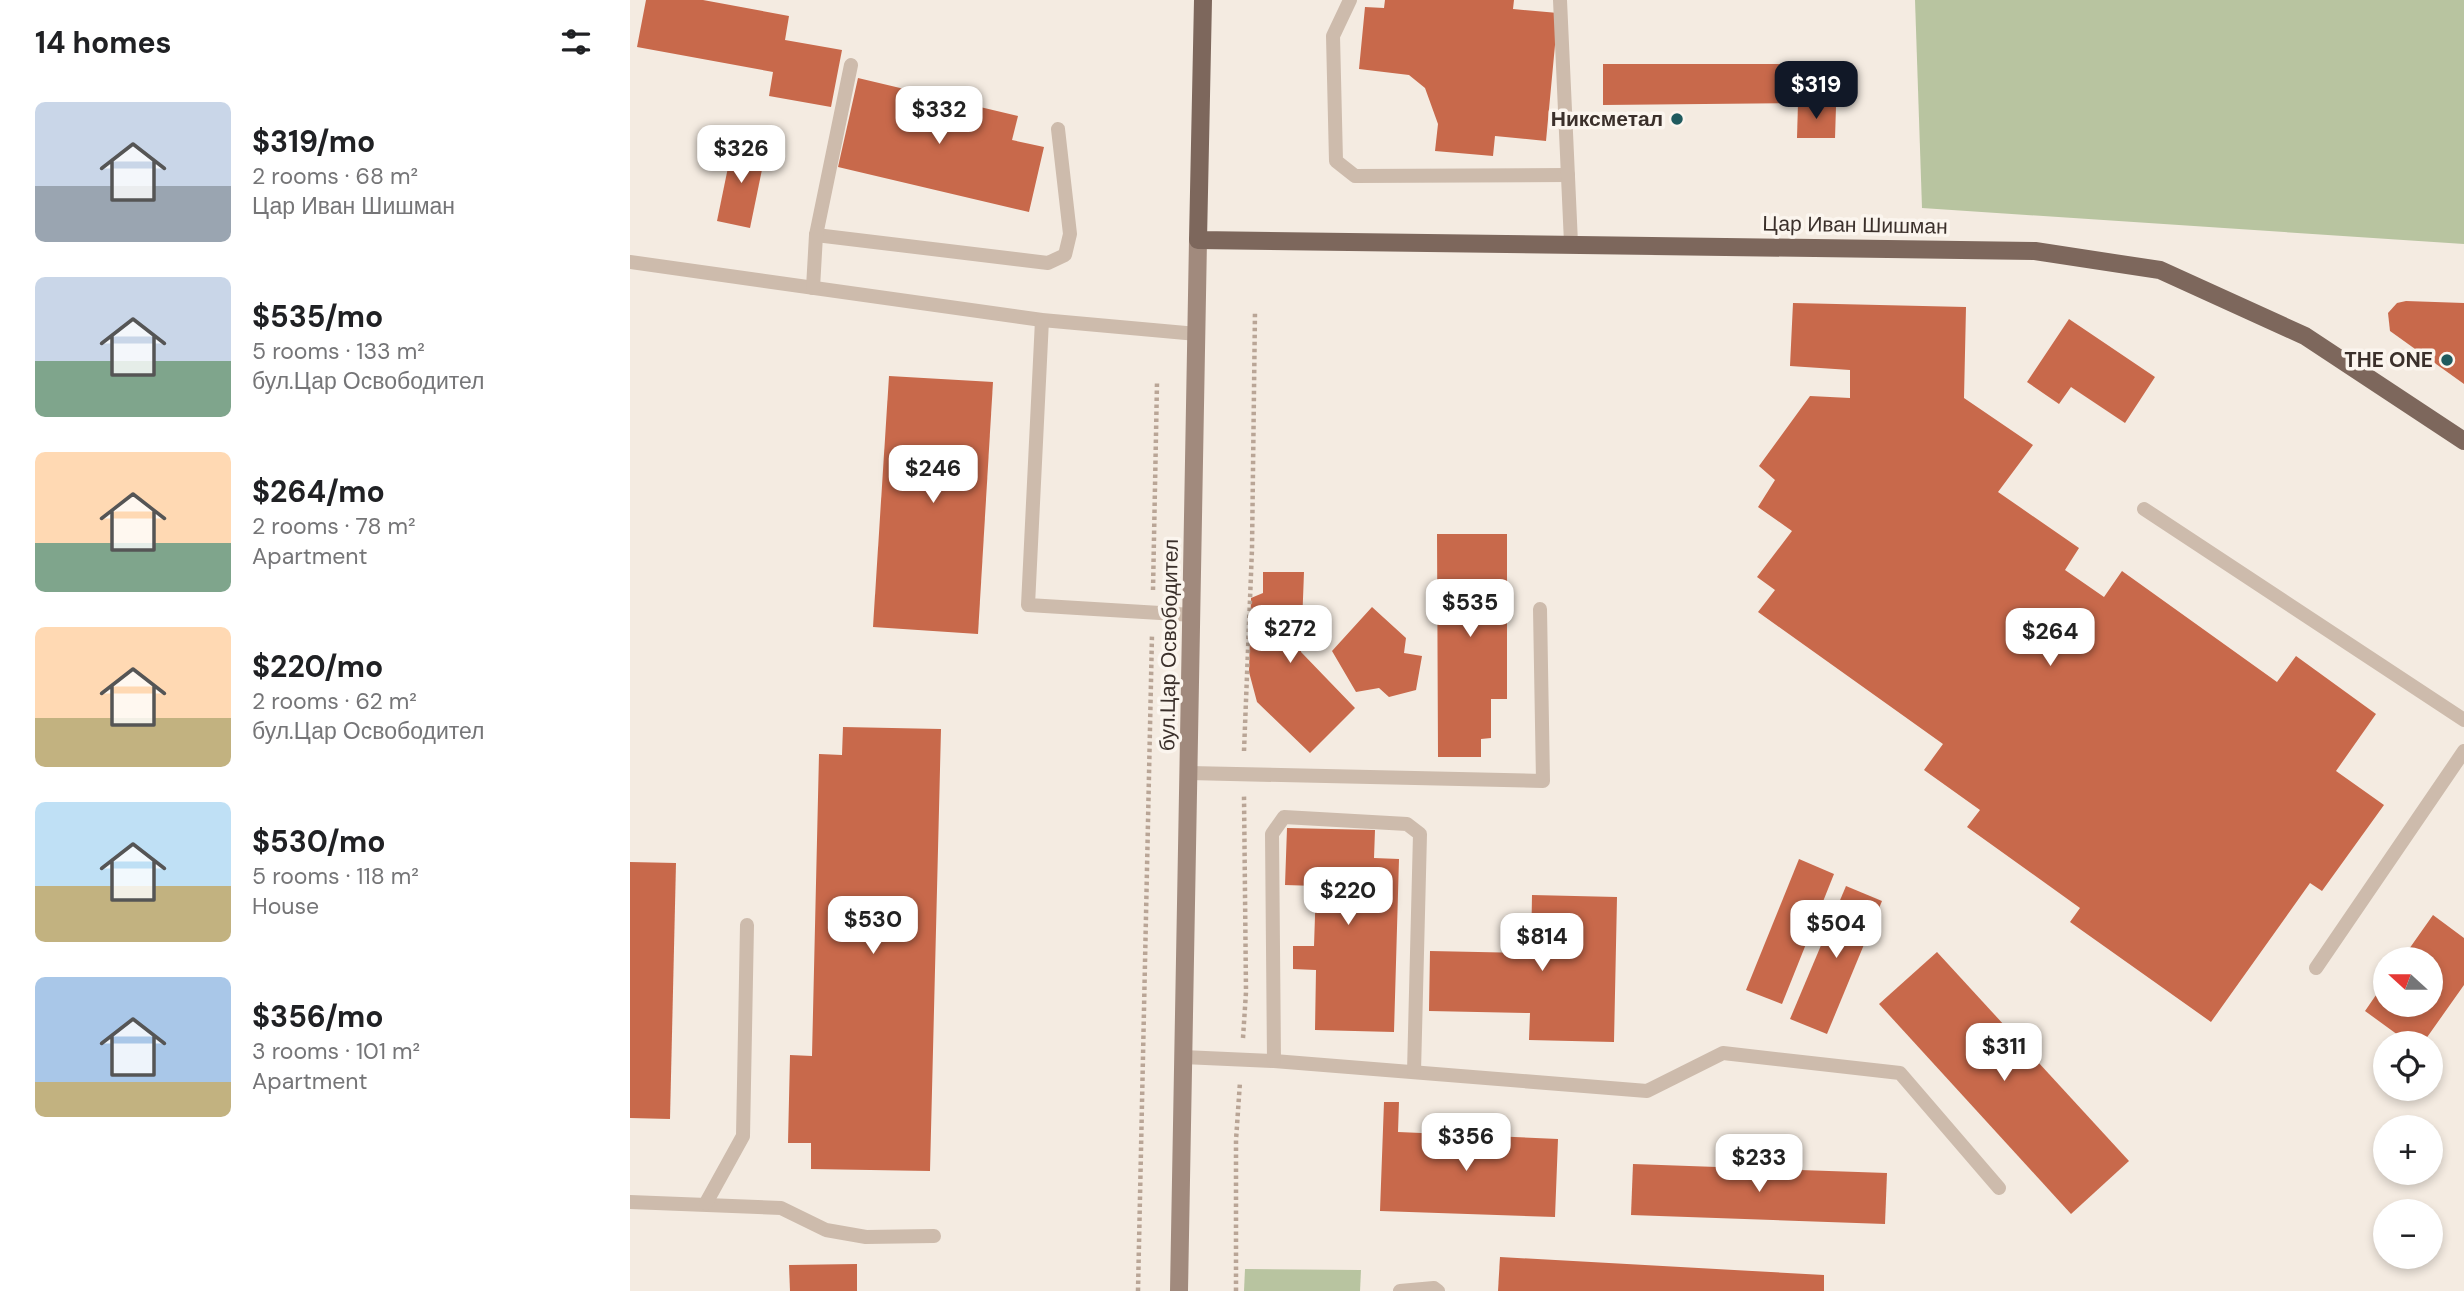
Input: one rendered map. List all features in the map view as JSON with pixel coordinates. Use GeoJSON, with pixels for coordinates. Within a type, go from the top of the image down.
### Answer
{"type":"FeatureCollection","features":[{"type":"Feature","properties":{"kind":"main road","name":"бул.Цар Освободител"},"geometry":{"type":"LineString","coordinates":[[1198,240],[1203,0]]}},
{"type":"Feature","properties":{"kind":"main road","name":"Цар Иван Шишман"},"geometry":{"type":"LineString","coordinates":[[1198,240],[2035,251],[2161,270],[2305,336],[2464,441]]}},
{"type":"Feature","properties":{"kind":"street","name":"бул.Цар Освободител"},"geometry":{"type":"LineString","coordinates":[[1179,1291],[1198,240]]}},
{"type":"Feature","properties":{"kind":"lane"},"geometry":{"type":"LineString","coordinates":[[1350,0],[1333,36],[1336,161],[1355,176],[1568,175]]}},
{"type":"Feature","properties":{"kind":"lane"},"geometry":{"type":"LineString","coordinates":[[1560,0],[1571,243]]}},
{"type":"Feature","properties":{"kind":"lane"},"geometry":{"type":"LineString","coordinates":[[813,288],[816,235],[851,65]]}},
{"type":"Feature","properties":{"kind":"lane"},"geometry":{"type":"LineString","coordinates":[[816,235],[1048,263],[1065,255],[1070,234],[1058,129]]}},
{"type":"Feature","properties":{"kind":"lane"},"geometry":{"type":"LineString","coordinates":[[630,262],[1042,320],[1196,334]]}},
{"type":"Feature","properties":{"kind":"lane"},"geometry":{"type":"LineString","coordinates":[[1042,320],[1028,606],[1193,615]]}},
{"type":"Feature","properties":{"kind":"lane"},"geometry":{"type":"LineString","coordinates":[[2144,509],[2464,720]]}},
{"type":"Feature","properties":{"kind":"lane"},"geometry":{"type":"LineString","coordinates":[[1189,773],[1543,781],[1540,609]]}},
{"type":"Feature","properties":{"kind":"lane"},"geometry":{"type":"LineString","coordinates":[[2316,968],[2464,751]]}},
{"type":"Feature","properties":{"kind":"lane"},"geometry":{"type":"LineString","coordinates":[[1274,1061],[1272,834],[1284,817],[1407,824],[1420,834],[1414,1072]]}},
{"type":"Feature","properties":{"kind":"lane"},"geometry":{"type":"LineString","coordinates":[[706,1203],[743,1136],[747,925]]}},
{"type":"Feature","properties":{"kind":"lane"},"geometry":{"type":"LineString","coordinates":[[1184,1057],[1274,1061],[1647,1091],[1724,1053],[1900,1073],[1998,1188]]}},
{"type":"Feature","properties":{"kind":"lane"},"geometry":{"type":"LineString","coordinates":[[630,1202],[780,1208],[826,1230],[866,1237],[934,1236]]}},
{"type":"Feature","properties":{"kind":"lane"},"geometry":{"type":"LineString","coordinates":[[1400,1291],[1434,1288],[1438,1291]]}},
{"type":"Feature","properties":{"kind":"path"},"geometry":{"type":"LineString","coordinates":[[1244,759],[1252,549],[1255,311]]}},
{"type":"Feature","properties":{"kind":"path"},"geometry":{"type":"LineString","coordinates":[[1153,593],[1157,383]]}},
{"type":"Feature","properties":{"kind":"path"},"geometry":{"type":"LineString","coordinates":[[1138,1291],[1152,621]]}},
{"type":"Feature","properties":{"kind":"path"},"geometry":{"type":"LineString","coordinates":[[1242,1046],[1246,992],[1244,786]]}},
{"type":"Feature","properties":{"kind":"path"},"geometry":{"type":"LineString","coordinates":[[1236,1291],[1236,1140],[1241,1073]]}},
{"type":"Feature","properties":{"kind":"green space"},"geometry":{"type":"Polygon","coordinates":[[[1915,0],[2464,0],[2464,244],[1922,208],[1915,0]]]}},
{"type":"Feature","properties":{"kind":"green space"},"geometry":{"type":"Polygon","coordinates":[[[1245,1269],[1361,1270],[1360,1291],[1244,1291],[1245,1269]]]}},
{"type":"Feature","properties":{"kind":"building"},"geometry":{"type":"Polygon","coordinates":[[[646,0],[703,0],[789,16],[785,40],[842,50],[831,107],[769,96],[773,72],[637,47],[646,0]]]}},
{"type":"Feature","properties":{"kind":"building"},"geometry":{"type":"Polygon","coordinates":[[[1385,0],[1514,0],[1513,9],[1558,13],[1546,141],[1495,136],[1493,156],[1435,151],[1438,124],[1425,88],[1409,75],[1359,69],[1365,7],[1384,8],[1385,0]]]}},
{"type":"Feature","properties":{"kind":"building"},"geometry":{"type":"Polygon","coordinates":[[[1603,64],[1798,64],[1798,103],[1603,105],[1603,64]]]}},
{"type":"Feature","properties":{"kind":"building"},"geometry":{"type":"Polygon","coordinates":[[[858,78],[1018,116],[1012,140],[1044,147],[1029,212],[838,167],[858,78]]]}},
{"type":"Feature","properties":{"kind":"building"},"geometry":{"type":"Polygon","coordinates":[[[1798,103],[1836,106],[1835,138],[1797,138],[1798,103]]]}},
{"type":"Feature","properties":{"kind":"building"},"geometry":{"type":"Polygon","coordinates":[[[733,143],[766,150],[750,228],[717,221],[733,143]]]}},
{"type":"Feature","properties":{"kind":"building"},"geometry":{"type":"Polygon","coordinates":[[[1793,303],[1966,307],[1964,398],[2033,445],[1998,492],[2079,548],[2065,570],[2104,597],[2122,571],[2277,682],[2296,656],[2376,714],[2336,771],[2384,805],[2322,891],[2310,883],[2211,1022],[2070,922],[2080,908],[1967,827],[1980,810],[1924,770],[1943,744],[1758,612],[1775,590],[1757,577],[1792,531],[1758,507],[1775,480],[1759,466],[1810,396],[1850,398],[1850,370],[1790,366],[1793,303]]]}},
{"type":"Feature","properties":{"kind":"building","name":"THE ONE"},"geometry":{"type":"Polygon","coordinates":[[[2397,303],[2464,303],[2464,384],[2390,331],[2388,313],[2397,303]]]}},
{"type":"Feature","properties":{"kind":"building"},"geometry":{"type":"Polygon","coordinates":[[[2069,319],[2155,377],[2125,423],[2071,387],[2059,404],[2027,382],[2069,319]]]}},
{"type":"Feature","properties":{"kind":"building"},"geometry":{"type":"Polygon","coordinates":[[[889,376],[993,382],[978,634],[873,627],[889,376]]]}},
{"type":"Feature","properties":{"kind":"building"},"geometry":{"type":"Polygon","coordinates":[[[1437,534],[1507,534],[1507,699],[1491,699],[1491,738],[1481,739],[1481,757],[1438,757],[1437,534]]]}},
{"type":"Feature","properties":{"kind":"building"},"geometry":{"type":"Polygon","coordinates":[[[1263,572],[1304,572],[1301,652],[1355,708],[1310,753],[1257,702],[1249,672],[1251,598],[1263,593],[1263,572]]]}},
{"type":"Feature","properties":{"kind":"building"},"geometry":{"type":"Polygon","coordinates":[[[1372,607],[1406,638],[1404,653],[1422,656],[1416,690],[1389,697],[1379,688],[1356,692],[1332,651],[1372,607]]]}},
{"type":"Feature","properties":{"kind":"building"},"geometry":{"type":"Polygon","coordinates":[[[843,727],[941,729],[930,1171],[811,1169],[811,1143],[788,1143],[790,1055],[812,1056],[819,754],[842,755],[843,727]]]}},
{"type":"Feature","properties":{"kind":"building"},"geometry":{"type":"Polygon","coordinates":[[[1287,828],[1375,830],[1374,858],[1399,859],[1394,1032],[1315,1030],[1316,970],[1293,969],[1293,946],[1314,946],[1316,886],[1285,885],[1287,828]]]}},
{"type":"Feature","properties":{"kind":"building"},"geometry":{"type":"Polygon","coordinates":[[[1799,859],[1834,874],[1782,1004],[1746,990],[1799,859]]]}},
{"type":"Feature","properties":{"kind":"building"},"geometry":{"type":"Polygon","coordinates":[[[630,862],[676,863],[670,1119],[630,1118],[630,862]]]}},
{"type":"Feature","properties":{"kind":"building"},"geometry":{"type":"Polygon","coordinates":[[[1846,886],[1882,901],[1827,1034],[1790,1019],[1846,886]]]}},
{"type":"Feature","properties":{"kind":"building"},"geometry":{"type":"Polygon","coordinates":[[[1532,895],[1617,897],[1614,1042],[1529,1040],[1530,1013],[1429,1011],[1430,951],[1531,953],[1532,895]]]}},
{"type":"Feature","properties":{"kind":"building"},"geometry":{"type":"Polygon","coordinates":[[[2433,915],[2464,938],[2464,985],[2443,1015],[2443,947],[2410,947],[2433,915]]]}},
{"type":"Feature","properties":{"kind":"building"},"geometry":{"type":"Polygon","coordinates":[[[1937,952],[2129,1161],[2071,1214],[1879,1004],[1937,952]]]}},
{"type":"Feature","properties":{"kind":"building"},"geometry":{"type":"Polygon","coordinates":[[[2373,999],[2373,1017],[2365,1011],[2373,999]]]}},
{"type":"Feature","properties":{"kind":"building"},"geometry":{"type":"Polygon","coordinates":[[[2373,1017],[2441,1017],[2431,1031],[2392,1031],[2373,1017]]]}},
{"type":"Feature","properties":{"kind":"building"},"geometry":{"type":"Polygon","coordinates":[[[1384,1102],[1399,1102],[1398,1132],[1558,1139],[1555,1217],[1380,1211],[1384,1102]]]}},
{"type":"Feature","properties":{"kind":"building"},"geometry":{"type":"Polygon","coordinates":[[[1633,1164],[1887,1173],[1885,1224],[1631,1215],[1633,1164]]]}},
{"type":"Feature","properties":{"kind":"building"},"geometry":{"type":"Polygon","coordinates":[[[1500,1257],[1824,1275],[1824,1291],[1498,1291],[1500,1257]]]}},
{"type":"Feature","properties":{"kind":"building"},"geometry":{"type":"Polygon","coordinates":[[[857,1264],[857,1291],[790,1291],[789,1265],[857,1264]]]}},
{"type":"Feature","properties":{"kind":"place","name":"Никсметал"},"geometry":{"type":"Point","coordinates":[1677,119]}},
{"type":"Feature","properties":{"kind":"place","name":"THE ONE"},"geometry":{"type":"Point","coordinates":[2447,360]}}]}
